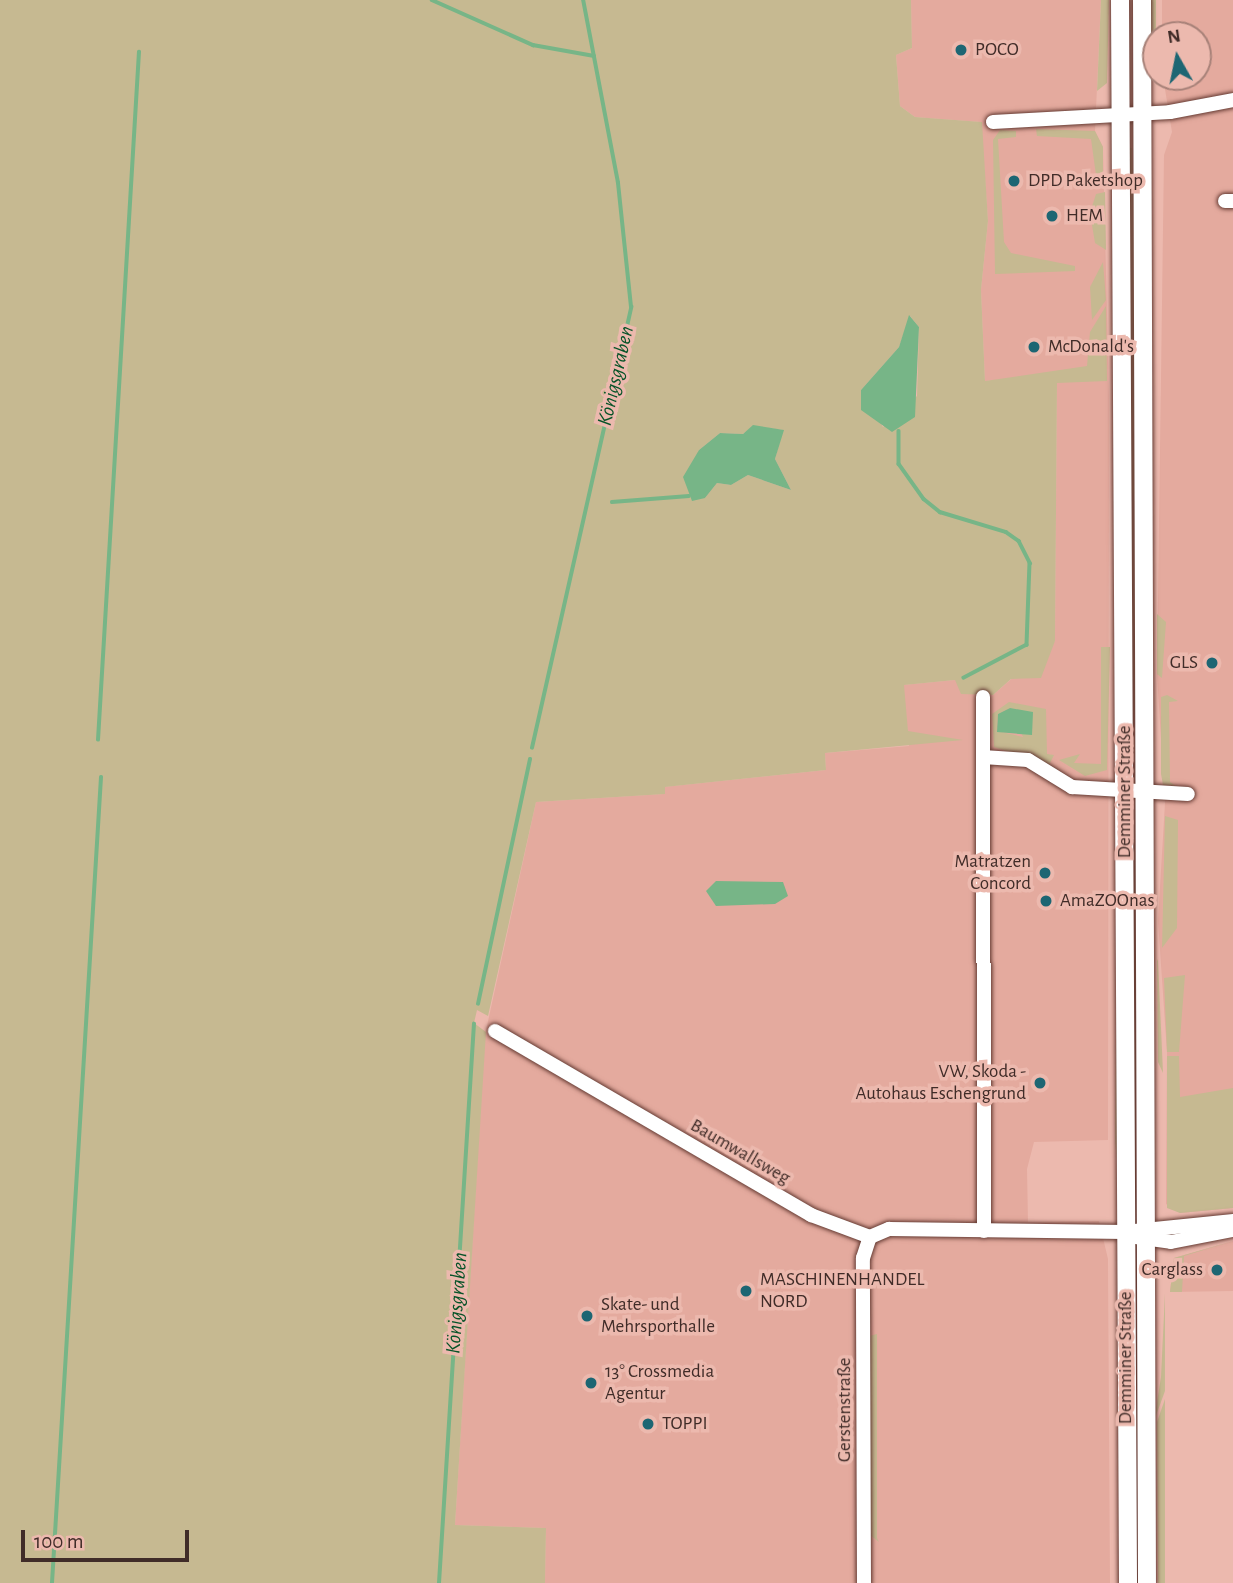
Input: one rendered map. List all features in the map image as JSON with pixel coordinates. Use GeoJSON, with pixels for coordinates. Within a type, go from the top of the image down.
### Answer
{"type":"FeatureCollection","features":[{"type":"Feature","properties":{"kind":"main road","name":"Demminer Straße"},"geometry":{"type":"LineString","coordinates":[[1120,0],[1127,791],[1125,1232],[1128,1583]]}},
{"type":"Feature","properties":{"kind":"main road","name":"Demminer Straße"},"geometry":{"type":"LineString","coordinates":[[1142,0],[1147,793],[1147,1583]]}},
{"type":"Feature","properties":{"kind":"street"},"geometry":{"type":"LineString","coordinates":[[993,121],[1142,113],[1233,100]]}},
{"type":"Feature","properties":{"kind":"street"},"geometry":{"type":"LineString","coordinates":[[982,697],[984,1231]]}},
{"type":"Feature","properties":{"kind":"street"},"geometry":{"type":"LineString","coordinates":[[983,757],[1028,760],[1072,787],[1188,794]]}},
{"type":"Feature","properties":{"kind":"street","name":"Baumwallsweg"},"geometry":{"type":"LineString","coordinates":[[495,1031],[811,1215],[870,1237]]}},
{"type":"Feature","properties":{"kind":"street"},"geometry":{"type":"LineString","coordinates":[[1146,1236],[1233,1221]]}},
{"type":"Feature","properties":{"kind":"street"},"geometry":{"type":"LineString","coordinates":[[870,1237],[889,1229],[1125,1232],[1146,1236],[1233,1230]]}},
{"type":"Feature","properties":{"kind":"street","name":"Gerstenstraße"},"geometry":{"type":"LineString","coordinates":[[864,1583],[863,1258],[870,1237]]}},
{"type":"Feature","properties":{"kind":"shaded area"},"geometry":{"type":"Polygon","coordinates":[[[0,0],[911,0],[912,48],[896,55],[900,106],[915,117],[982,122],[988,221],[981,290],[985,381],[1087,366],[1090,332],[1106,306],[1107,381],[1057,383],[1055,641],[1041,678],[1011,679],[993,695],[961,694],[955,680],[904,685],[908,731],[963,740],[825,753],[826,770],[665,787],[665,794],[536,802],[488,1016],[477,1010],[474,1023],[486,1032],[455,1525],[546,1528],[545,1583],[0,1583],[0,0]],[[910,316],[899,347],[861,390],[883,427],[917,396],[919,327],[910,316]],[[753,426],[743,434],[720,433],[699,450],[695,466],[705,498],[717,483],[731,485],[748,475],[791,490],[775,459],[783,430],[753,426]]]}},
{"type":"Feature","properties":{"kind":"shaded area"},"geometry":{"type":"Polygon","coordinates":[[[911,0],[1101,0],[1095,131],[1103,147],[1109,399],[1108,1140],[1034,1142],[1027,1169],[1028,1222],[1099,1221],[1108,1259],[1110,1583],[545,1583],[546,1528],[455,1525],[485,1035],[536,802],[664,794],[664,787],[826,770],[825,753],[909,746],[903,685],[955,680],[993,695],[1055,641],[1057,376],[985,381],[981,290],[988,221],[981,122],[915,117],[900,106],[896,55],[912,48],[911,0]]]}},
{"type":"Feature","properties":{"kind":"shaded area"},"geometry":{"type":"Polygon","coordinates":[[[1101,0],[1109,0],[1107,83],[1097,91],[1101,0]]]}},
{"type":"Feature","properties":{"kind":"shaded area"},"geometry":{"type":"Polygon","coordinates":[[[1148,0],[1156,0],[1156,21],[1149,21],[1148,0]]]}},
{"type":"Feature","properties":{"kind":"shaded area"},"geometry":{"type":"Polygon","coordinates":[[[1162,0],[1233,0],[1233,1208],[1180,1213],[1166,1204],[1167,1052],[1158,921],[1165,803],[1157,674],[1164,155],[1172,132],[1165,91],[1212,91],[1212,21],[1162,21],[1162,0]]]}},
{"type":"Feature","properties":{"kind":"shaded area"},"geometry":{"type":"Polygon","coordinates":[[[1036,129],[1095,131],[1103,147],[1103,177],[1096,175],[1091,139],[1037,136],[1036,129]]]}},
{"type":"Feature","properties":{"kind":"shaded area"},"geometry":{"type":"Polygon","coordinates":[[[1000,130],[1016,131],[1016,137],[998,139],[1004,242],[1011,253],[1075,266],[1075,271],[995,274],[993,140],[1000,130]]]}},
{"type":"Feature","properties":{"kind":"shaded area"},"geometry":{"type":"Polygon","coordinates":[[[1126,148],[1132,148],[1137,273],[1139,770],[1132,680],[1126,148]]]}},
{"type":"Feature","properties":{"kind":"shaded area"},"geometry":{"type":"Polygon","coordinates":[[[1105,192],[1106,250],[1095,243],[1090,213],[1096,194],[1105,192]]]}},
{"type":"Feature","properties":{"kind":"shaded area"},"geometry":{"type":"Polygon","coordinates":[[[1103,262],[1106,300],[1092,320],[1090,287],[1103,262]]]}},
{"type":"Feature","properties":{"kind":"shaded area"},"geometry":{"type":"Polygon","coordinates":[[[909,315],[919,327],[915,417],[892,432],[861,410],[861,390],[899,347],[909,315]]]}},
{"type":"Feature","properties":{"kind":"shaded area"},"geometry":{"type":"Polygon","coordinates":[[[753,425],[784,430],[775,459],[791,490],[748,475],[731,485],[717,483],[705,498],[692,501],[683,477],[699,450],[720,433],[743,434],[753,425]]]}},
{"type":"Feature","properties":{"kind":"shaded area"},"geometry":{"type":"Polygon","coordinates":[[[1157,614],[1166,622],[1162,678],[1157,674],[1157,614]]]}},
{"type":"Feature","properties":{"kind":"shaded area"},"geometry":{"type":"Polygon","coordinates":[[[1101,647],[1110,647],[1107,770],[1085,776],[1059,760],[1080,754],[1074,763],[1101,764],[1101,647]]]}},
{"type":"Feature","properties":{"kind":"shaded area"},"geometry":{"type":"Polygon","coordinates":[[[1167,695],[1178,701],[1169,702],[1170,782],[1176,786],[1163,785],[1161,774],[1161,697],[1167,695]]]}},
{"type":"Feature","properties":{"kind":"shaded area"},"geometry":{"type":"Polygon","coordinates":[[[1009,702],[1046,709],[1047,754],[1054,755],[1049,765],[994,747],[992,714],[1009,702]],[[1010,708],[998,714],[997,731],[1023,737],[1010,708]]]}},
{"type":"Feature","properties":{"kind":"shaded area"},"geometry":{"type":"Polygon","coordinates":[[[1010,708],[1033,712],[1032,735],[997,732],[998,714],[1010,708]]]}},
{"type":"Feature","properties":{"kind":"shaded area"},"geometry":{"type":"Polygon","coordinates":[[[1165,816],[1178,820],[1177,928],[1162,948],[1165,816]]]}},
{"type":"Feature","properties":{"kind":"shaded area"},"geometry":{"type":"Polygon","coordinates":[[[1131,822],[1139,891],[1139,1190],[1133,1083],[1131,822]]]}},
{"type":"Feature","properties":{"kind":"shaded area"},"geometry":{"type":"Polygon","coordinates":[[[1118,824],[1119,1178],[1115,1141],[1118,824]]]}},
{"type":"Feature","properties":{"kind":"shaded area"},"geometry":{"type":"Polygon","coordinates":[[[716,881],[783,882],[788,896],[775,904],[716,906],[706,891],[716,881]]]}},
{"type":"Feature","properties":{"kind":"shaded area"},"geometry":{"type":"Polygon","coordinates":[[[1157,959],[1158,961],[1163,1073],[1158,1062],[1157,959]]]}},
{"type":"Feature","properties":{"kind":"shaded area"},"geometry":{"type":"Polygon","coordinates":[[[1185,975],[1179,1052],[1167,1052],[1164,978],[1185,975]]]}},
{"type":"Feature","properties":{"kind":"shaded area"},"geometry":{"type":"Polygon","coordinates":[[[1167,1056],[1179,1056],[1180,1097],[1233,1088],[1233,1208],[1180,1213],[1167,1208],[1167,1056]]]}},
{"type":"Feature","properties":{"kind":"shaded area"},"geometry":{"type":"Polygon","coordinates":[[[1233,1241],[1233,1291],[1170,1292],[1174,1258],[1233,1241]]]}},
{"type":"Feature","properties":{"kind":"shaded area"},"geometry":{"type":"Polygon","coordinates":[[[1233,1241],[1184,1256],[1182,1292],[1170,1292],[1174,1258],[1233,1241]]]}},
{"type":"Feature","properties":{"kind":"shaded area"},"geometry":{"type":"Polygon","coordinates":[[[1133,1293],[1140,1431],[1140,1583],[1135,1583],[1133,1293]]]}},
{"type":"Feature","properties":{"kind":"shaded area"},"geometry":{"type":"Polygon","coordinates":[[[1165,1293],[1165,1391],[1154,1421],[1161,1377],[1165,1293]]]}},
{"type":"Feature","properties":{"kind":"shaded area"},"geometry":{"type":"Polygon","coordinates":[[[877,1334],[879,1542],[870,1535],[869,1336],[877,1334]]]}},
{"type":"Feature","properties":{"kind":"shaded area"},"geometry":{"type":"Polygon","coordinates":[[[1165,1399],[1165,1583],[1158,1583],[1157,1422],[1165,1399]]]}},
{"type":"Feature","properties":{"kind":"waterway"},"geometry":{"type":"LineString","coordinates":[[432,0],[533,45],[594,56]]}},
{"type":"Feature","properties":{"kind":"waterway","name":"Königsgraben"},"geometry":{"type":"LineString","coordinates":[[532,748],[631,307],[618,183],[583,0]]}},
{"type":"Feature","properties":{"kind":"waterway"},"geometry":{"type":"LineString","coordinates":[[98,740],[139,52]]}},
{"type":"Feature","properties":{"kind":"waterway"},"geometry":{"type":"LineString","coordinates":[[899,431],[899,464],[924,499],[940,512],[1006,532],[1019,541],[1030,563],[1027,645],[964,678]]}},
{"type":"Feature","properties":{"kind":"waterway"},"geometry":{"type":"LineString","coordinates":[[612,502],[689,496]]}},
{"type":"Feature","properties":{"kind":"waterway","name":"Königsgraben"},"geometry":{"type":"LineString","coordinates":[[478,1004],[530,759]]}},
{"type":"Feature","properties":{"kind":"waterway"},"geometry":{"type":"LineString","coordinates":[[52,1583],[101,777]]}},
{"type":"Feature","properties":{"kind":"waterway","name":"Königsgraben"},"geometry":{"type":"LineString","coordinates":[[439,1583],[474,1024]]}},
{"type":"Feature","properties":{"kind":"place","name":"POCO"},"geometry":{"type":"Point","coordinates":[961,50]}},
{"type":"Feature","properties":{"kind":"place","name":"DPD Paketshop"},"geometry":{"type":"Point","coordinates":[1014,181]}},
{"type":"Feature","properties":{"kind":"place","name":"HEM"},"geometry":{"type":"Point","coordinates":[1052,216]}},
{"type":"Feature","properties":{"kind":"place","name":"McDonald's"},"geometry":{"type":"Point","coordinates":[1034,347]}},
{"type":"Feature","properties":{"kind":"place","name":"GLS"},"geometry":{"type":"Point","coordinates":[1212,663]}},
{"type":"Feature","properties":{"kind":"place","name":"Matratzen Concord"},"geometry":{"type":"Point","coordinates":[1045,873]}},
{"type":"Feature","properties":{"kind":"place","name":"AmaZOOnas"},"geometry":{"type":"Point","coordinates":[1046,901]}},
{"type":"Feature","properties":{"kind":"place","name":"VW, Skoda - Autohaus Eschengrund"},"geometry":{"type":"Point","coordinates":[1040,1083]}},
{"type":"Feature","properties":{"kind":"place","name":"Carglass"},"geometry":{"type":"Point","coordinates":[1217,1270]}},
{"type":"Feature","properties":{"kind":"place","name":"MASCHINENHANDEL NORD"},"geometry":{"type":"Point","coordinates":[746,1291]}},
{"type":"Feature","properties":{"kind":"place","name":"Skate- und Mehrsporthalle"},"geometry":{"type":"Point","coordinates":[587,1316]}},
{"type":"Feature","properties":{"kind":"place","name":"13° Crossmedia Agentur"},"geometry":{"type":"Point","coordinates":[591,1383]}},
{"type":"Feature","properties":{"kind":"place","name":"TOPPI"},"geometry":{"type":"Point","coordinates":[648,1424]}}]}
